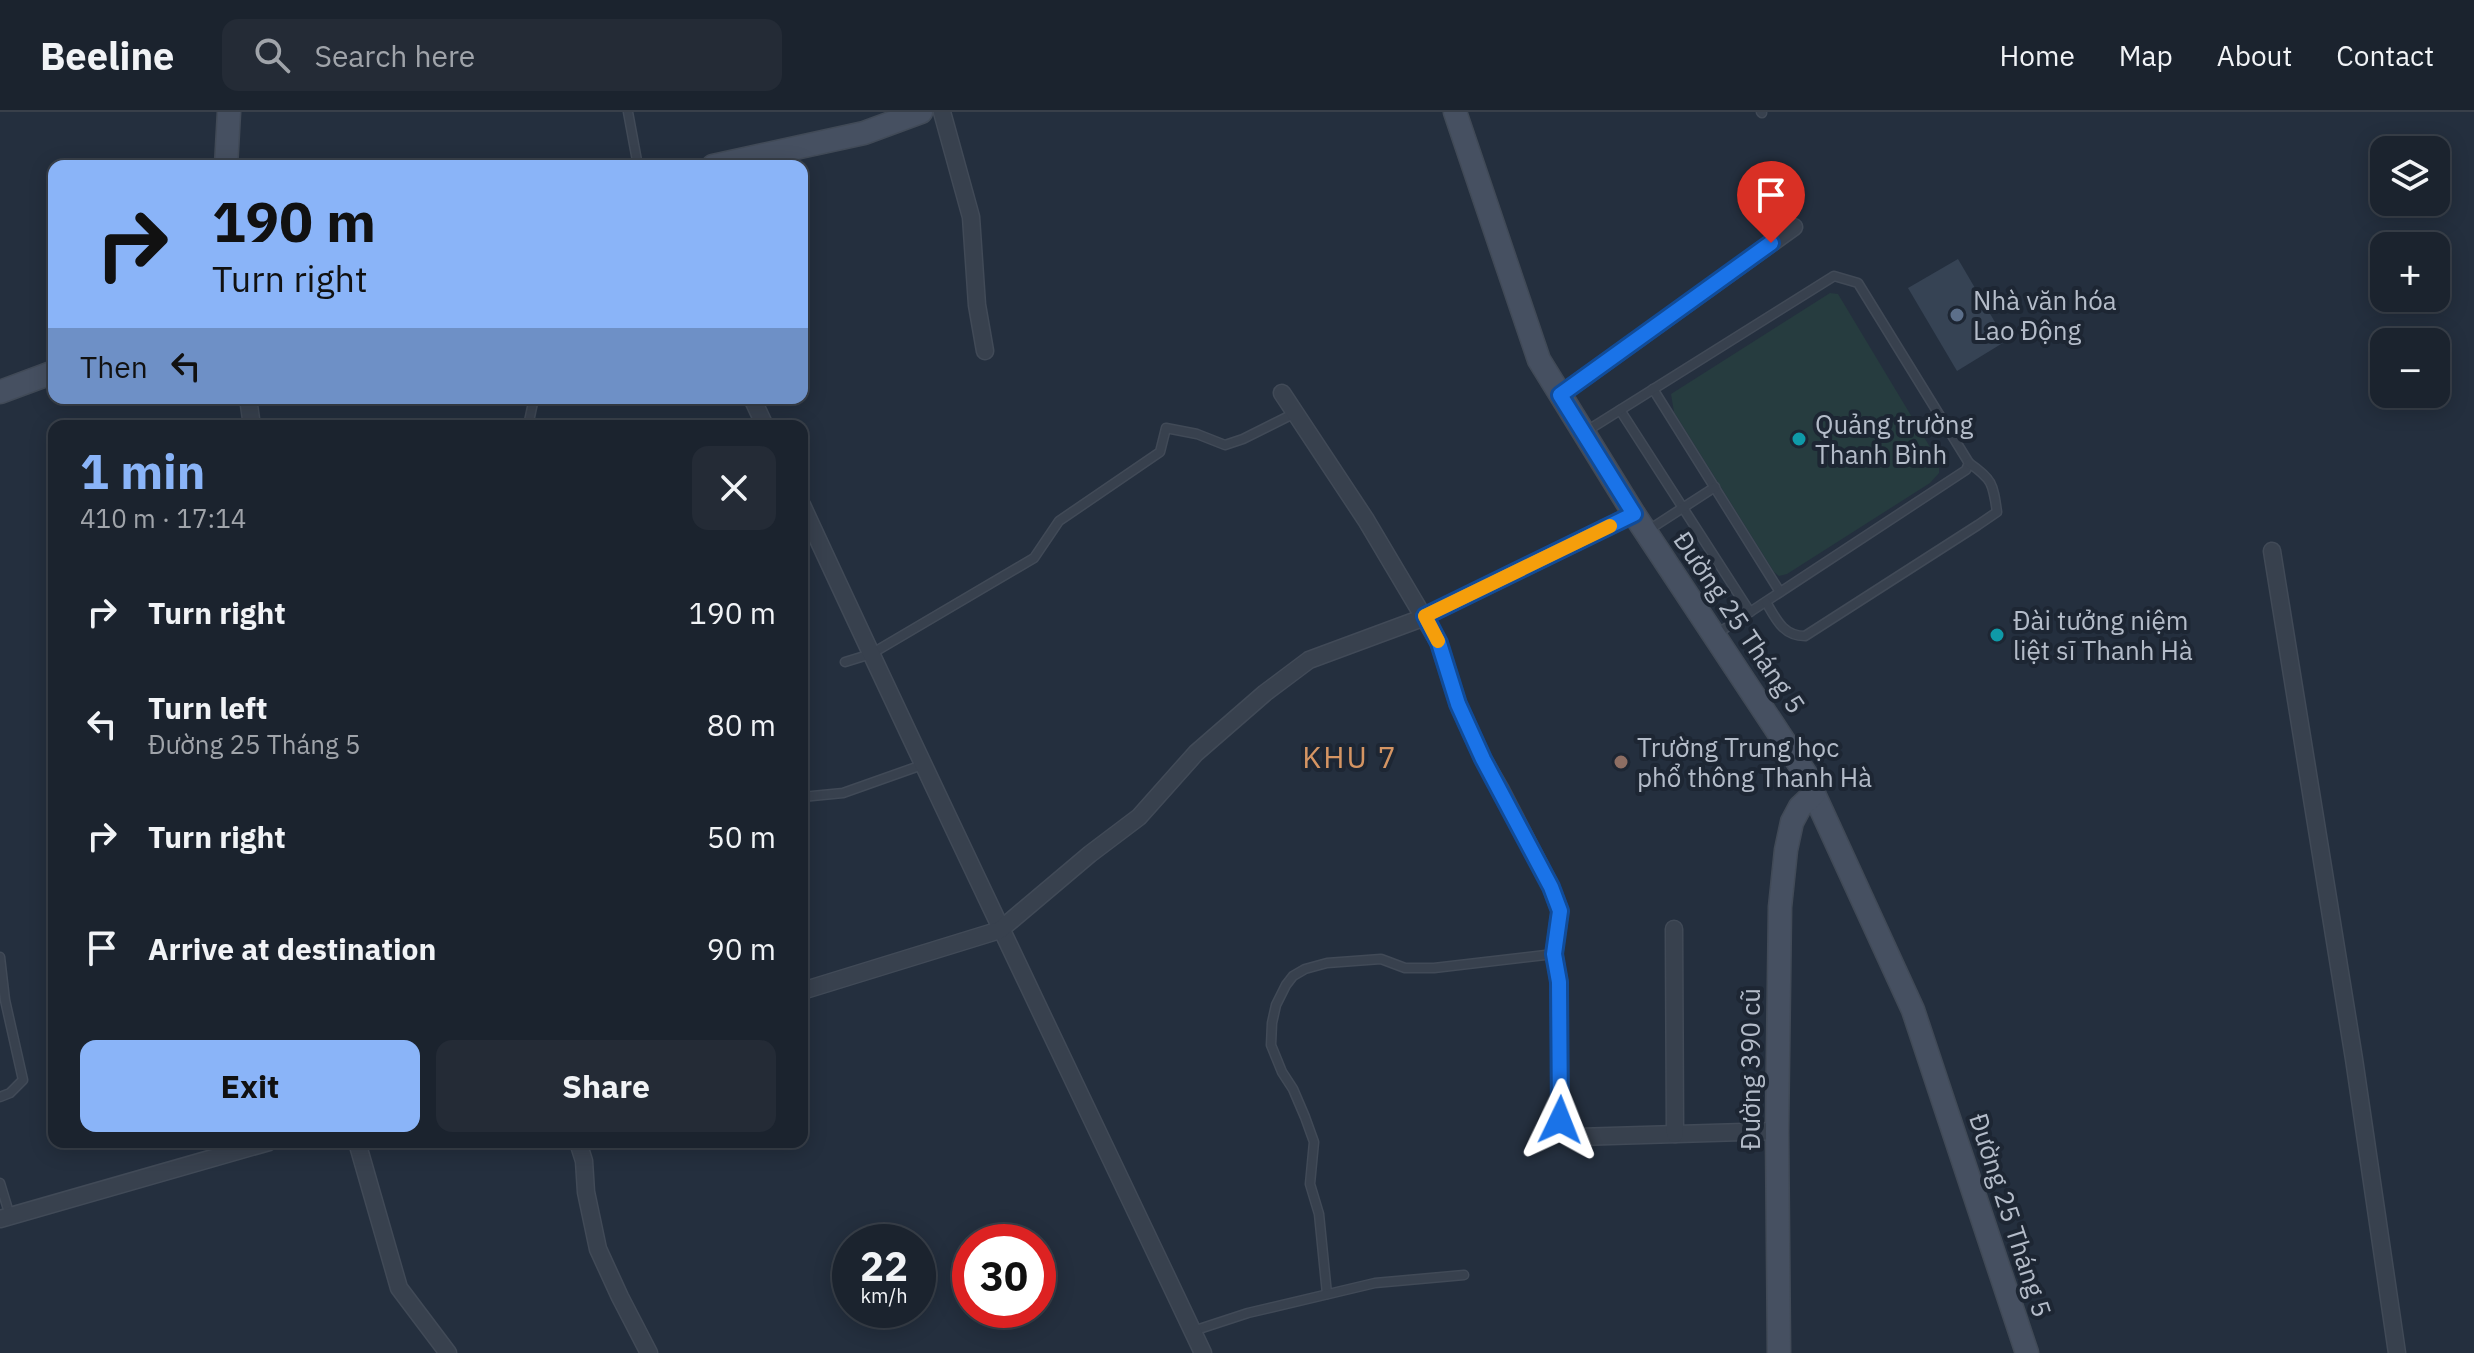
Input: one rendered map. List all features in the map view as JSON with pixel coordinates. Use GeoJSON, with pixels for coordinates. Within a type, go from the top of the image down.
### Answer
{"type":"FeatureCollection","features":[{"type":"Feature","properties":{"kind":"main road"},"geometry":{"type":"LineString","coordinates":[[226,160],[229,112]]}},
{"type":"Feature","properties":{"kind":"main road"},"geometry":{"type":"LineString","coordinates":[[740,160],[864,133],[921,112]]}},
{"type":"Feature","properties":{"kind":"main road","name":"Đường 25 Tháng 5"},"geometry":{"type":"LineString","coordinates":[[1455,112],[1539,360],[1640,523],[1802,766],[1913,1010],[2027,1353]]}},
{"type":"Feature","properties":{"kind":"main road"},"geometry":{"type":"LineString","coordinates":[[0,392],[48,374]]}},
{"type":"Feature","properties":{"kind":"main road","name":"Đường 390 cũ"},"geometry":{"type":"LineString","coordinates":[[1779,1353],[1777,1131],[1780,907],[1792,822],[1800,807],[1814,794]]}},
{"type":"Feature","properties":{"kind":"street"},"geometry":{"type":"LineString","coordinates":[[942,112],[971,217],[977,305],[985,351]]}},
{"type":"Feature","properties":{"kind":"street"},"geometry":{"type":"LineString","coordinates":[[1560,395],[1794,227]]}},
{"type":"Feature","properties":{"kind":"street"},"geometry":{"type":"LineString","coordinates":[[1282,393],[1425,616],[1439,643],[1458,704],[1483,759],[1551,887],[1560,911],[1554,954],[1559,982],[1560,1120],[1577,1137],[1777,1131]]}},
{"type":"Feature","properties":{"kind":"street"},"geometry":{"type":"LineString","coordinates":[[808,518],[1000,930],[1045,1018],[1203,1353]]}},
{"type":"Feature","properties":{"kind":"street"},"geometry":{"type":"LineString","coordinates":[[808,989],[1000,930],[1139,817],[1196,753],[1265,693],[1309,660],[1425,616],[1640,523]]}},
{"type":"Feature","properties":{"kind":"street"},"geometry":{"type":"LineString","coordinates":[[2272,551],[2354,1059],[2397,1353]]}},
{"type":"Feature","properties":{"kind":"street"},"geometry":{"type":"LineString","coordinates":[[1674,929],[1675,1134]]}},
{"type":"Feature","properties":{"kind":"street"},"geometry":{"type":"LineString","coordinates":[[5,1217],[248,1148]]}},
{"type":"Feature","properties":{"kind":"street"},"geometry":{"type":"LineString","coordinates":[[359,1148],[399,1288],[448,1353]]}},
{"type":"Feature","properties":{"kind":"street"},"geometry":{"type":"LineString","coordinates":[[580,1148],[598,1249],[649,1353]]}},
{"type":"Feature","properties":{"kind":"lane"},"geometry":{"type":"LineString","coordinates":[[628,112],[637,160]]}},
{"type":"Feature","properties":{"kind":"lane"},"geometry":{"type":"LineString","coordinates":[[1584,433],[1834,276],[1858,283],[1969,463],[1989,477],[1997,512],[1805,636],[1795,636],[1781,628],[1766,602]]}},
{"type":"Feature","properties":{"kind":"lane"},"geometry":{"type":"LineString","coordinates":[[1653,389],[1780,592]]}},
{"type":"Feature","properties":{"kind":"lane"},"geometry":{"type":"LineString","coordinates":[[1620,410],[1750,612]]}},
{"type":"Feature","properties":{"kind":"lane"},"geometry":{"type":"LineString","coordinates":[[845,662],[871,654],[1034,558],[1059,521],[1160,452],[1166,428],[1197,434],[1225,445],[1296,413]]}},
{"type":"Feature","properties":{"kind":"lane"},"geometry":{"type":"LineString","coordinates":[[1715,635],[1966,470],[1969,463]]}},
{"type":"Feature","properties":{"kind":"lane"},"geometry":{"type":"LineString","coordinates":[[1640,523],[1683,508],[1715,487]]}},
{"type":"Feature","properties":{"kind":"lane"},"geometry":{"type":"LineString","coordinates":[[808,796],[843,793],[922,765]]}},
{"type":"Feature","properties":{"kind":"lane"},"geometry":{"type":"LineString","coordinates":[[1327,1294],[1319,1214],[1310,1184],[1314,1142],[1271,1045],[1276,1005],[1286,985],[1305,969],[1327,963],[1381,959],[1405,968],[1434,968],[1554,954]]}},
{"type":"Feature","properties":{"kind":"lane"},"geometry":{"type":"LineString","coordinates":[[0,957],[5,1000],[23,1080],[10,1093],[0,1097]]}},
{"type":"Feature","properties":{"kind":"lane"},"geometry":{"type":"LineString","coordinates":[[0,1183],[5,1217]]}},
{"type":"Feature","properties":{"kind":"lane"},"geometry":{"type":"LineString","coordinates":[[1192,1332],[1248,1313],[1375,1283],[1464,1275]]}},
{"type":"Feature","properties":{"kind":"green space"},"geometry":{"type":"Polygon","coordinates":[[[1830,293],[1838,294],[1939,462],[1939,473],[1930,483],[1787,574],[1779,576],[1674,412],[1671,394],[1830,293]]]}},
{"type":"Feature","properties":{"kind":"building","name":"Nhà văn hóa Lao Động"},"geometry":{"type":"Polygon","coordinates":[[[1958,259],[2006,341],[1957,371],[1908,288],[1958,259]]]}},
{"type":"Feature","properties":{"kind":"slow traffic"},"geometry":{"type":"LineString","coordinates":[[1438,641],[1425,616],[1610,526]]}},
{"type":"Feature","properties":{"kind":"place","name":"Nhà văn hóa Lao Động"},"geometry":{"type":"Point","coordinates":[1957,315]}},
{"type":"Feature","properties":{"kind":"place","name":"Quảng trường Thanh Bình"},"geometry":{"type":"Point","coordinates":[1799,439]}},
{"type":"Feature","properties":{"kind":"place","name":"Đài tưởng niệm liệt sĩ Thanh Hà"},"geometry":{"type":"Point","coordinates":[1997,635]}},
{"type":"Feature","properties":{"kind":"place","name":"Trường Trung học phổ thông Thanh Hà"},"geometry":{"type":"Point","coordinates":[1621,762]}},
{"type":"Feature","properties":{"kind":"district","name":"KHU 7"},"geometry":{"type":"Point","coordinates":[1350,756]}},
{"type":"Feature","properties":{"kind":"route"},"geometry":{"type":"LineString","coordinates":[[1560,1120],[1559,982],[1554,954],[1560,911],[1551,887],[1470,731],[1439,643],[1425,616],[1634,514],[1560,395],[1771,243]]}}]}
